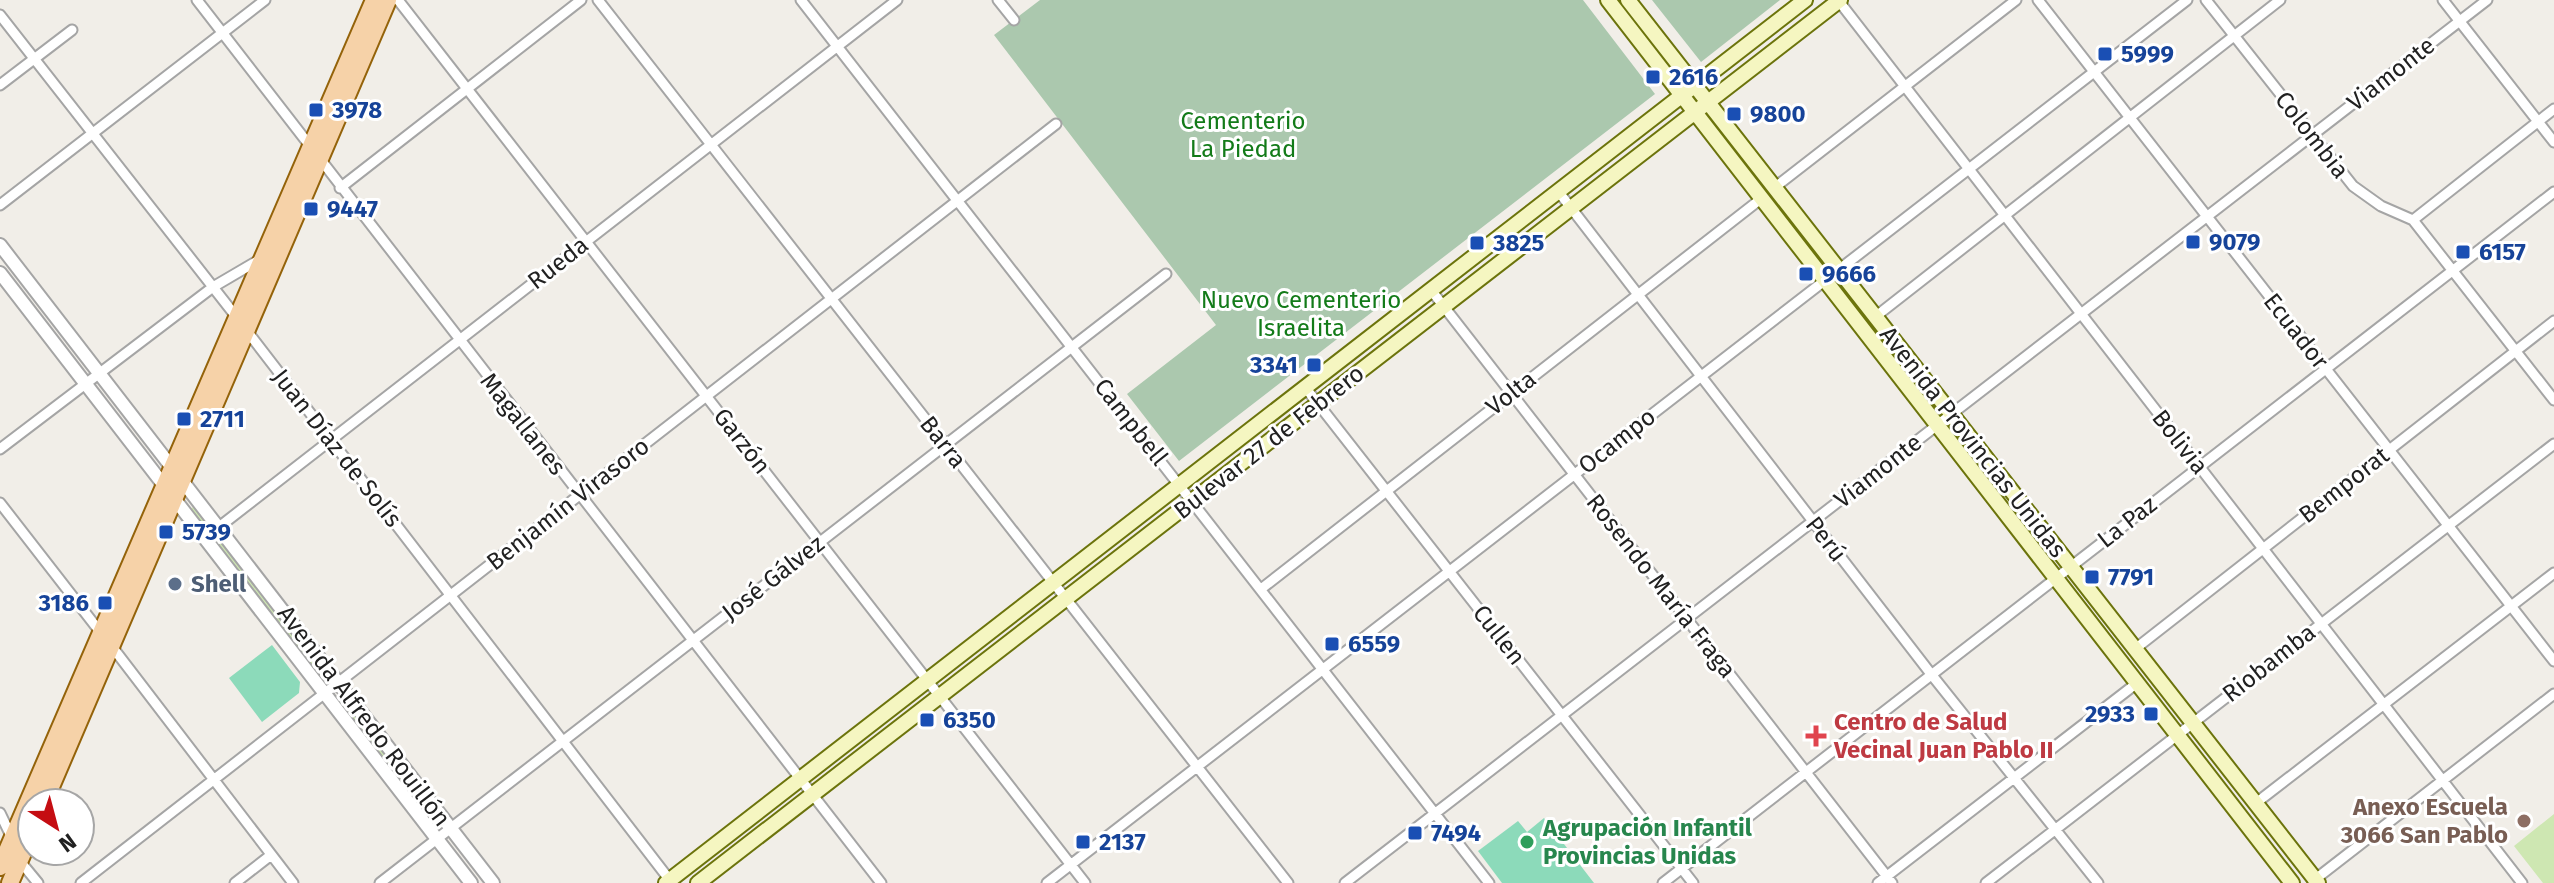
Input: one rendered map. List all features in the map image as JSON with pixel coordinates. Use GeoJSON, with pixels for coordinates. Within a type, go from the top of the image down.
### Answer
{"type":"FeatureCollection","features":[{"type":"Feature","properties":{"kind":"main road"},"geometry":{"type":"LineString","coordinates":[[51,787],[111,646],[170,491],[314,155],[374,0]]}},
{"type":"Feature","properties":{"kind":"main road"},"geometry":{"type":"LineString","coordinates":[[241,324],[261,259],[388,0]]}},
{"type":"Feature","properties":{"kind":"main road","name":"Avenida Provincias Unidas"},"geometry":{"type":"LineString","coordinates":[[1608,0],[1774,188],[2256,803],[2314,882]]}},
{"type":"Feature","properties":{"kind":"main road","name":"Avenida Provincias Unidas"},"geometry":{"type":"LineString","coordinates":[[1628,0],[1688,90]]}},
{"type":"Feature","properties":{"kind":"main road","name":"Bulevar 27 de Febrero"},"geometry":{"type":"LineString","coordinates":[[669,882],[1805,0]]}},
{"type":"Feature","properties":{"kind":"main road","name":"Bulevar 27 de Febrero"},"geometry":{"type":"LineString","coordinates":[[698,883],[1839,0]]}},
{"type":"Feature","properties":{"kind":"main road","name":"Avenida Provincias Unidas"},"geometry":{"type":"LineString","coordinates":[[1702,108],[1762,198],[2292,883]]}},
{"type":"Feature","properties":{"kind":"main road"},"geometry":{"type":"LineString","coordinates":[[0,867],[101,632],[170,491]]}},
{"type":"Feature","properties":{"kind":"street","name":"Magallanes"},"geometry":{"type":"LineString","coordinates":[[197,0],[458,341],[881,883]]}},
{"type":"Feature","properties":{"kind":"street"},"geometry":{"type":"LineString","coordinates":[[0,205],[265,0]]}},
{"type":"Feature","properties":{"kind":"street","name":"Garzón"},"geometry":{"type":"LineString","coordinates":[[398,0],[1085,883]]}},
{"type":"Feature","properties":{"kind":"street"},"geometry":{"type":"LineString","coordinates":[[340,188],[581,0]]}},
{"type":"Feature","properties":{"kind":"street","name":"Barra"},"geometry":{"type":"LineString","coordinates":[[598,0],[1288,883]]}},
{"type":"Feature","properties":{"kind":"street","name":"Campbell"},"geometry":{"type":"LineString","coordinates":[[801,0],[1489,883]]}},
{"type":"Feature","properties":{"kind":"street","name":"Rueda"},"geometry":{"type":"LineString","coordinates":[[219,527],[897,0]]}},
{"type":"Feature","properties":{"kind":"street"},"geometry":{"type":"LineString","coordinates":[[998,0],[1014,20]]}},
{"type":"Feature","properties":{"kind":"street","name":"Bolivia"},"geometry":{"type":"LineString","coordinates":[[1839,0],[2522,883]]}},
{"type":"Feature","properties":{"kind":"street"},"geometry":{"type":"LineString","coordinates":[[1774,188],[2016,0]]}},
{"type":"Feature","properties":{"kind":"street","name":"Ecuador"},"geometry":{"type":"LineString","coordinates":[[2038,0],[2554,661]]}},
{"type":"Feature","properties":{"kind":"street","name":"Ocampo"},"geometry":{"type":"LineString","coordinates":[[1047,883],[2187,0]]}},
{"type":"Feature","properties":{"kind":"street","name":"Colombia"},"geometry":{"type":"LineString","coordinates":[[2206,0],[2353,186],[2381,206],[2413,220],[2554,400]]}},
{"type":"Feature","properties":{"kind":"street"},"geometry":{"type":"LineString","coordinates":[[1875,317],[2280,0]]}},
{"type":"Feature","properties":{"kind":"street"},"geometry":{"type":"LineString","coordinates":[[2443,0],[2554,142]]}},
{"type":"Feature","properties":{"kind":"street","name":"Viamonte"},"geometry":{"type":"LineString","coordinates":[[1345,883],[2487,0]]}},
{"type":"Feature","properties":{"kind":"street","name":"Juan Díaz de Solís"},"geometry":{"type":"LineString","coordinates":[[0,15],[213,287],[669,882]]}},
{"type":"Feature","properties":{"kind":"street"},"geometry":{"type":"LineString","coordinates":[[0,85],[72,30]]}},
{"type":"Feature","properties":{"kind":"street"},"geometry":{"type":"LineString","coordinates":[[2413,220],[2554,109]]}},
{"type":"Feature","properties":{"kind":"street","name":"Benjamín Virasoro"},"geometry":{"type":"LineString","coordinates":[[81,883],[1056,124]]}},
{"type":"Feature","properties":{"kind":"street","name":"Perú"},"geometry":{"type":"LineString","coordinates":[[1558,191],[1931,674],[2098,883]]}},
{"type":"Feature","properties":{"kind":"street","name":"La Paz"},"geometry":{"type":"LineString","coordinates":[[1663,883],[2554,192]]}},
{"type":"Feature","properties":{"kind":"street","name":"Volta"},"geometry":{"type":"LineString","coordinates":[[1261,589],[1762,198]]}},
{"type":"Feature","properties":{"kind":"street","name":"Avenida Alfredo Rouillón"},"geometry":{"type":"LineString","coordinates":[[0,245],[493,883]]}},
{"type":"Feature","properties":{"kind":"street"},"geometry":{"type":"LineString","coordinates":[[0,449],[213,287],[261,259]]}},
{"type":"Feature","properties":{"kind":"street","name":"Avenida Alfredo Rouillón"},"geometry":{"type":"LineString","coordinates":[[0,273],[471,883]]}},
{"type":"Feature","properties":{"kind":"street","name":"José Gálvez"},"geometry":{"type":"LineString","coordinates":[[380,883],[1166,274]]}},
{"type":"Feature","properties":{"kind":"street","name":"Rosendo María Fraga"},"geometry":{"type":"LineString","coordinates":[[1431,290],[1889,880]]}},
{"type":"Feature","properties":{"kind":"street","name":"Bemporat"},"geometry":{"type":"LineString","coordinates":[[2135,649],[2554,321]]}},
{"type":"Feature","properties":{"kind":"street","name":"Cullen"},"geometry":{"type":"LineString","coordinates":[[1305,387],[1693,883]]}},
{"type":"Feature","properties":{"kind":"street","name":"Riobamba"},"geometry":{"type":"LineString","coordinates":[[1986,883],[2554,444]]}},
{"type":"Feature","properties":{"kind":"street"},"geometry":{"type":"LineString","coordinates":[[0,503],[293,883]]}},
{"type":"Feature","properties":{"kind":"street"},"geometry":{"type":"LineString","coordinates":[[2256,803],[2554,573]]}},
{"type":"Feature","properties":{"kind":"street"},"geometry":{"type":"LineString","coordinates":[[1878,883],[1889,880],[2137,683]]}},
{"type":"Feature","properties":{"kind":"street"},"geometry":{"type":"LineString","coordinates":[[2314,882],[2554,694]]}},
{"type":"Feature","properties":{"kind":"street"},"geometry":{"type":"LineString","coordinates":[[0,813],[16,851]]}},
{"type":"Feature","properties":{"kind":"street"},"geometry":{"type":"LineString","coordinates":[[235,883],[271,855]]}},
{"type":"Feature","properties":{"kind":"street"},"geometry":{"type":"LineString","coordinates":[[24,867],[38,883]]}},
{"type":"Feature","properties":{"kind":"green space","name":"Cementerio La Piedad"},"geometry":{"type":"Polygon","coordinates":[[[1040,0],[1583,0],[1655,94],[1179,461],[1127,394],[1216,325],[994,35],[1040,0]]]}},
{"type":"Feature","properties":{"kind":"green space"},"geometry":{"type":"Polygon","coordinates":[[[1652,0],[1780,0],[1701,62],[1652,0]]]}},
{"type":"Feature","properties":{"kind":"green space"},"geometry":{"type":"Polygon","coordinates":[[[194,506],[321,669],[316,673],[190,510],[194,506]]]}},
{"type":"Feature","properties":{"kind":"green space"},"geometry":{"type":"Polygon","coordinates":[[[272,645],[300,682],[299,693],[262,722],[229,678],[272,645]]]}},
{"type":"Feature","properties":{"kind":"green space"},"geometry":{"type":"Polygon","coordinates":[[[344,698],[440,823],[436,826],[339,702],[344,698]]]}},
{"type":"Feature","properties":{"kind":"green space"},"geometry":{"type":"Polygon","coordinates":[[[2554,814],[2554,883],[2543,883],[2514,846],[2554,814]]]}},
{"type":"Feature","properties":{"kind":"green space","name":"Agrupación Infantil Provincias Unidas"},"geometry":{"type":"Polygon","coordinates":[[[1544,818],[1594,883],[1502,883],[1478,851],[1518,821],[1527,832],[1544,818]]]}},
{"type":"Feature","properties":{"kind":"place","name":"5999"},"geometry":{"type":"Point","coordinates":[2105,54]}},
{"type":"Feature","properties":{"kind":"place","name":"2616"},"geometry":{"type":"Point","coordinates":[1653,77]}},
{"type":"Feature","properties":{"kind":"place","name":"3978"},"geometry":{"type":"Point","coordinates":[316,110]}},
{"type":"Feature","properties":{"kind":"place","name":"9800"},"geometry":{"type":"Point","coordinates":[1734,114]}},
{"type":"Feature","properties":{"kind":"place","name":"9447"},"geometry":{"type":"Point","coordinates":[311,209]}},
{"type":"Feature","properties":{"kind":"place","name":"9079"},"geometry":{"type":"Point","coordinates":[2193,242]}},
{"type":"Feature","properties":{"kind":"place","name":"3825"},"geometry":{"type":"Point","coordinates":[1477,243]}},
{"type":"Feature","properties":{"kind":"place","name":"6157"},"geometry":{"type":"Point","coordinates":[2463,252]}},
{"type":"Feature","properties":{"kind":"place","name":"9666"},"geometry":{"type":"Point","coordinates":[1806,274]}},
{"type":"Feature","properties":{"kind":"place","name":"3341"},"geometry":{"type":"Point","coordinates":[1314,365]}},
{"type":"Feature","properties":{"kind":"place","name":"2711"},"geometry":{"type":"Point","coordinates":[184,419]}},
{"type":"Feature","properties":{"kind":"place","name":"5739"},"geometry":{"type":"Point","coordinates":[166,532]}},
{"type":"Feature","properties":{"kind":"place","name":"7791"},"geometry":{"type":"Point","coordinates":[2092,577]}},
{"type":"Feature","properties":{"kind":"place","name":"Shell"},"geometry":{"type":"Point","coordinates":[175,584]}},
{"type":"Feature","properties":{"kind":"place","name":"3186"},"geometry":{"type":"Point","coordinates":[105,603]}},
{"type":"Feature","properties":{"kind":"place","name":"6559"},"geometry":{"type":"Point","coordinates":[1332,644]}},
{"type":"Feature","properties":{"kind":"place","name":"2933"},"geometry":{"type":"Point","coordinates":[2151,714]}},
{"type":"Feature","properties":{"kind":"place","name":"6350"},"geometry":{"type":"Point","coordinates":[927,720]}},
{"type":"Feature","properties":{"kind":"place","name":"Centro de Salud Vecinal Juan Pablo II"},"geometry":{"type":"Point","coordinates":[1816,736]}},
{"type":"Feature","properties":{"kind":"place","name":"Anexo Escuela 3066 San Pablo"},"geometry":{"type":"Point","coordinates":[2524,821]}},
{"type":"Feature","properties":{"kind":"place","name":"7494"},"geometry":{"type":"Point","coordinates":[1415,833]}},
{"type":"Feature","properties":{"kind":"place","name":"2137"},"geometry":{"type":"Point","coordinates":[1083,842]}},
{"type":"Feature","properties":{"kind":"place","name":"Agrupación Infantil Provincias Unidas"},"geometry":{"type":"Point","coordinates":[1527,842]}},
{"type":"Feature","properties":{"kind":"park label","name":"Nuevo Cementerio Israelita"},"geometry":{"type":"Point","coordinates":[1301,314]}}]}
